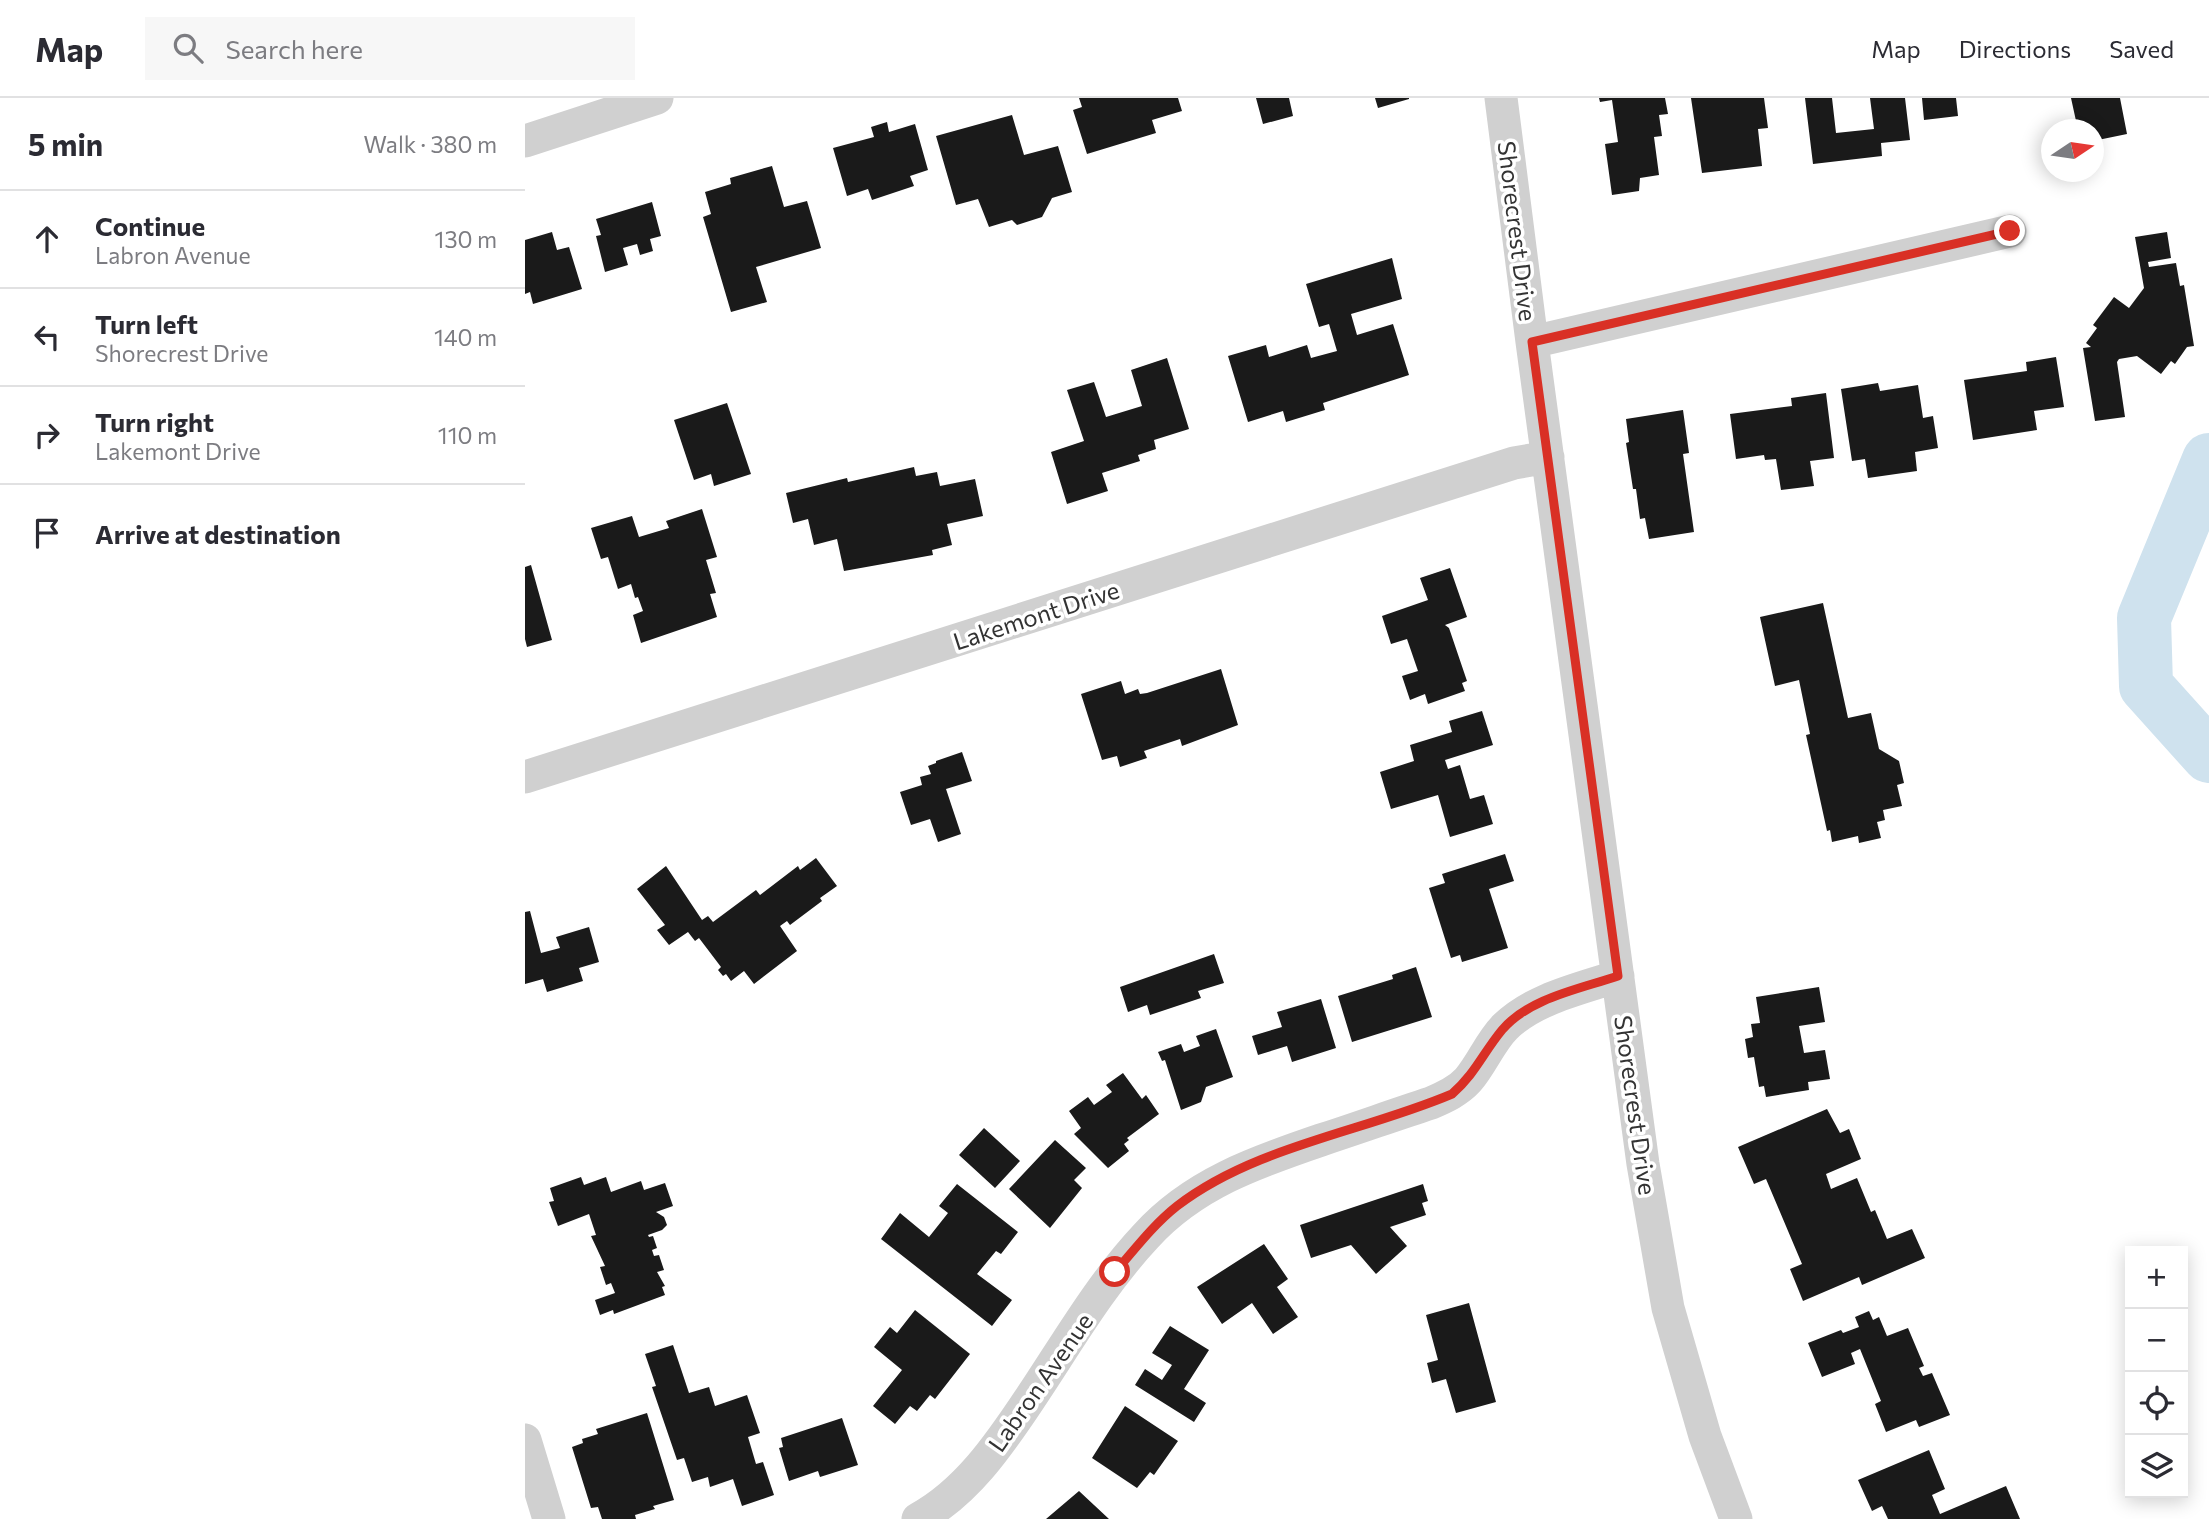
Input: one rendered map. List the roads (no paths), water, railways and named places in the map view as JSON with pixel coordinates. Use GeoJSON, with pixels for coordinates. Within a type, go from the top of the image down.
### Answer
{"type":"FeatureCollection","features":[{"type":"Feature","properties":{"kind":"street"},"geometry":{"type":"LineString","coordinates":[[525,141],[657,98]]}},
{"type":"Feature","properties":{"kind":"street","name":"Shorecrest Drive"},"geometry":{"type":"LineString","coordinates":[[1501,98],[1643,1164],[1668,1308],[1705,1436],[1736,1519]]}},
{"type":"Feature","properties":{"kind":"street"},"geometry":{"type":"LineString","coordinates":[[1532,342],[2010,231]]}},
{"type":"Feature","properties":{"kind":"street","name":"Lakemont Drive"},"geometry":{"type":"LineString","coordinates":[[525,777],[1514,463],[1548,457]]}},
{"type":"Feature","properties":{"kind":"street","name":"Labron Avenue"},"geometry":{"type":"LineString","coordinates":[[918,1519],[967,1482],[997,1448],[1115,1272],[1177,1206],[1219,1179],[1258,1161],[1452,1094],[1468,1080],[1504,1028],[1523,1012],[1618,976]]}},
{"type":"Feature","properties":{"kind":"street"},"geometry":{"type":"LineString","coordinates":[[527,1453],[549,1519]]}},
{"type":"Feature","properties":{"kind":"waterway"},"geometry":{"type":"LineString","coordinates":[[2209,460],[2144,618],[2146,686],[2209,756]]}}]}
